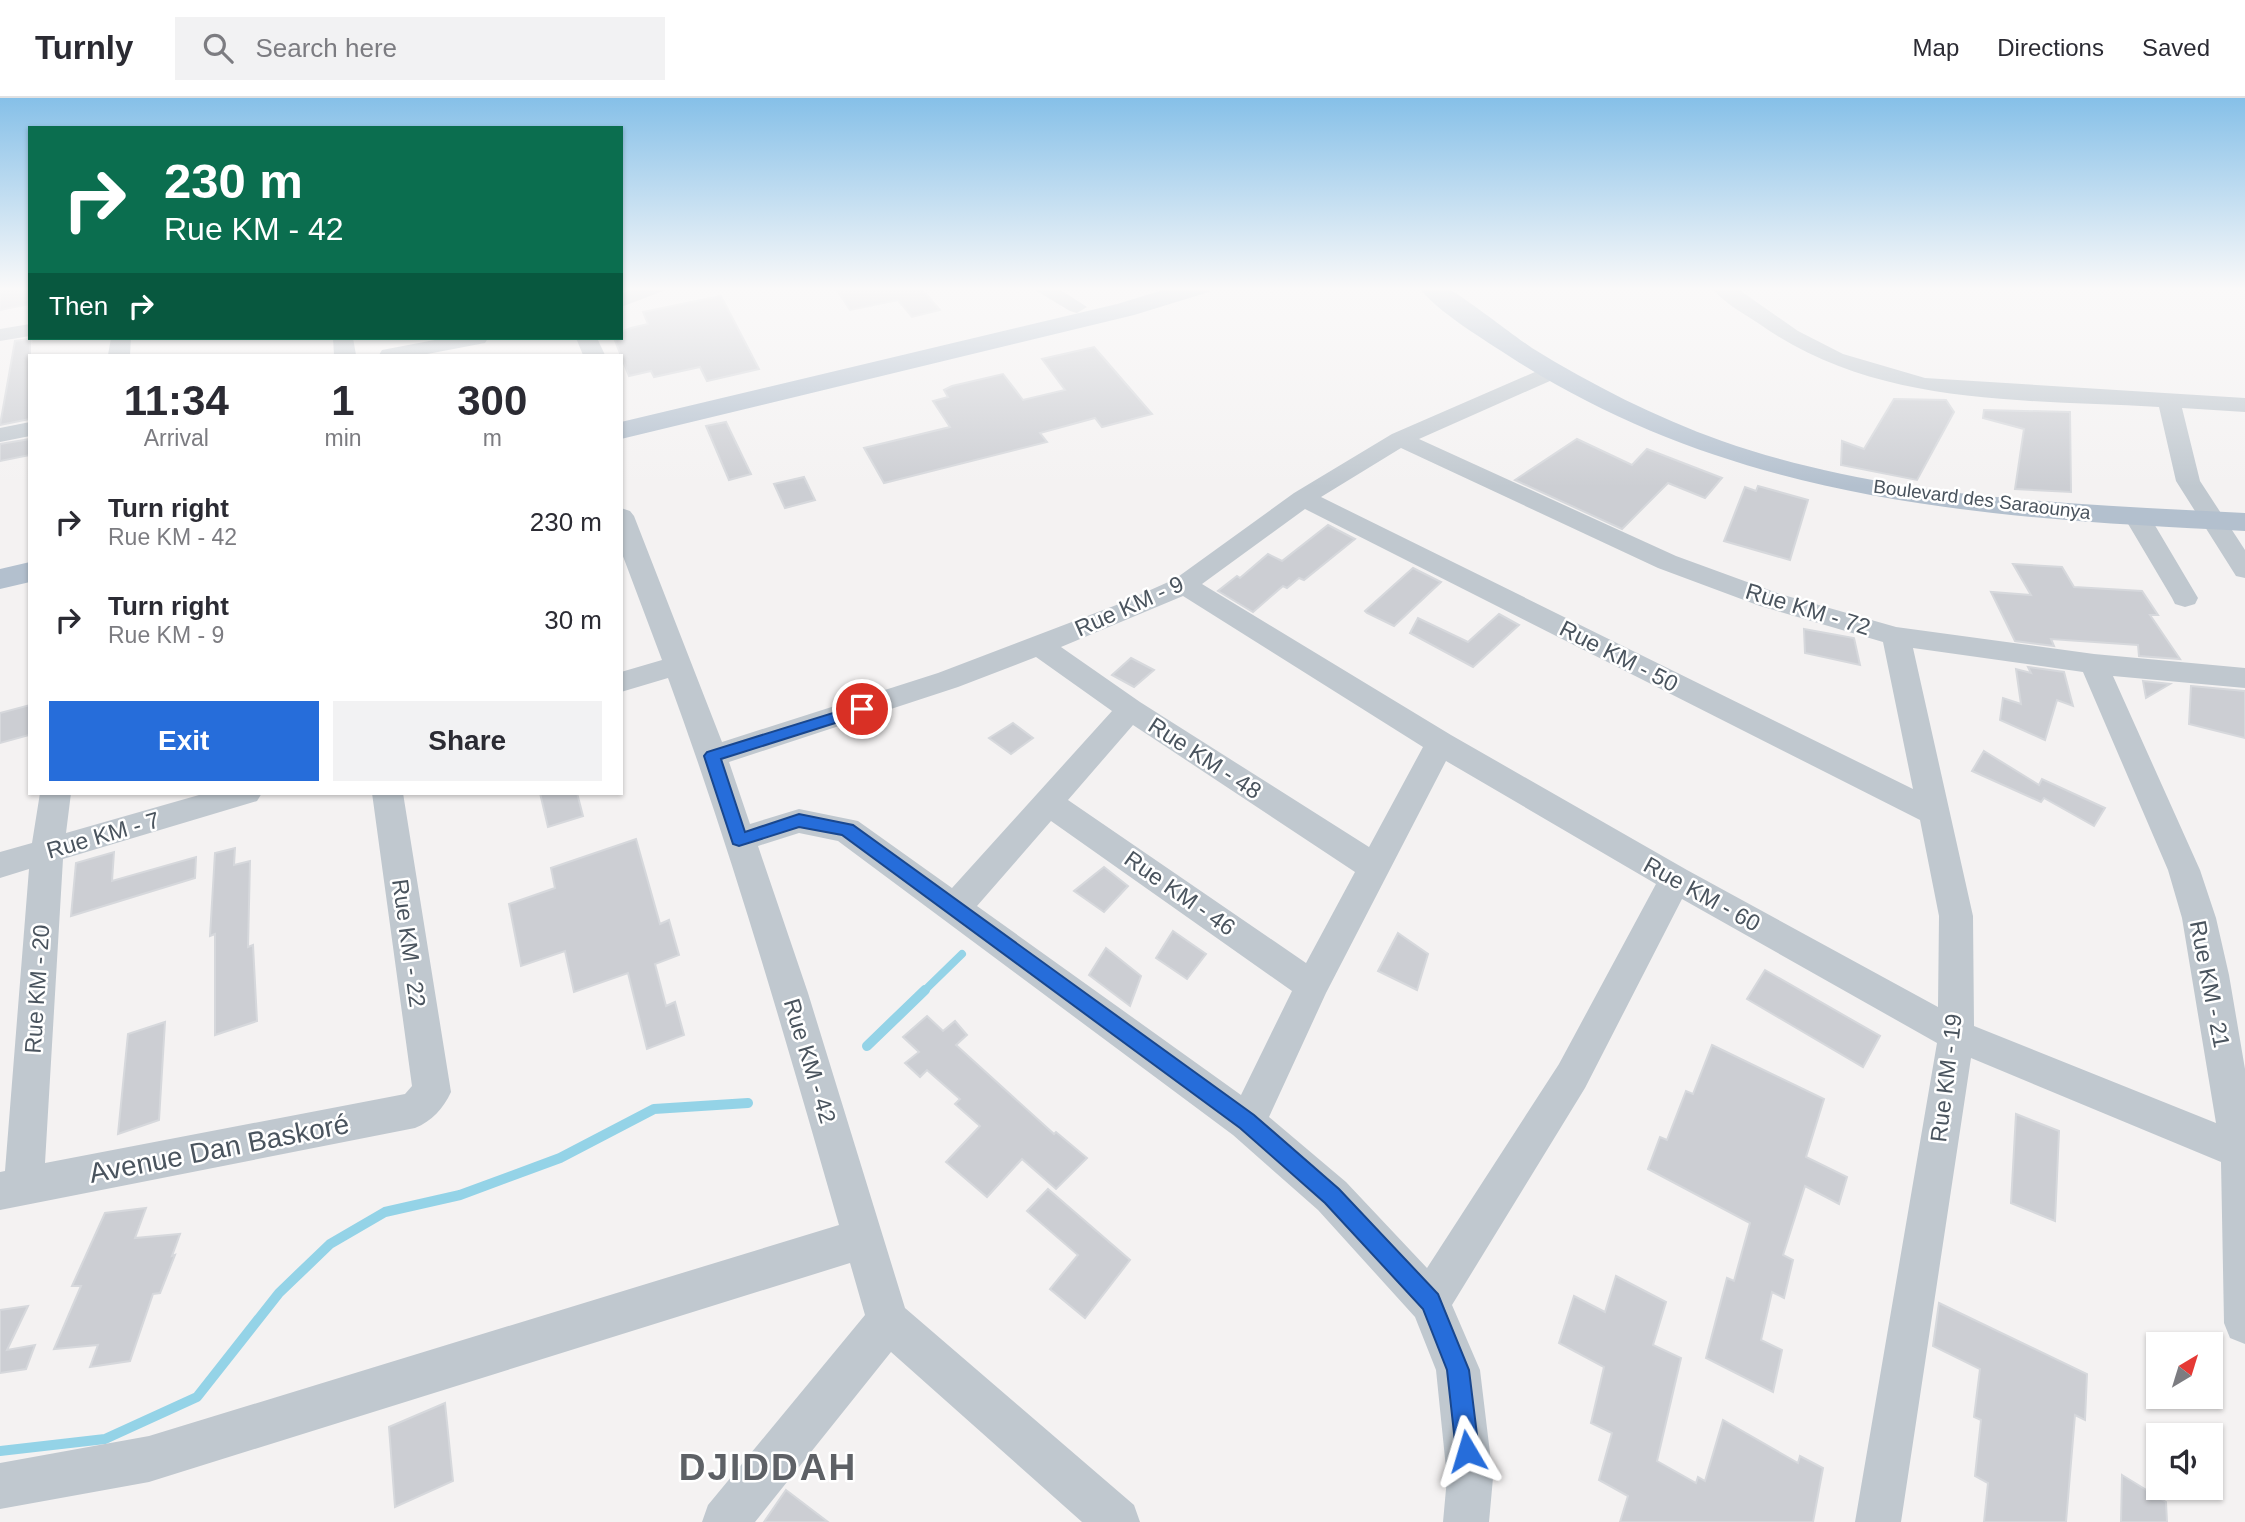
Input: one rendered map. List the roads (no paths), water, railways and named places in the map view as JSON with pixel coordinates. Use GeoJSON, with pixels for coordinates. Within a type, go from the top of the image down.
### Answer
{"type":"FeatureCollection","features":[{"type":"Feature","properties":{"kind":"main road"},"geometry":{"type":"LineString","coordinates":[[623,415],[881,353]]}},
{"type":"Feature","properties":{"kind":"main road"},"geometry":{"type":"LineString","coordinates":[[623,431],[944,353]]}},
{"type":"Feature","properties":{"kind":"main road","name":"Boulevard des Saraounya"},"geometry":{"type":"LineString","coordinates":[[1525,353],[1551,372],[1659,424],[1757,461],[1923,496],[2137,517],[2245,522]]}},
{"type":"Feature","properties":{"kind":"main road"},"geometry":{"type":"LineString","coordinates":[[0,558],[28,551]]}},
{"type":"Feature","properties":{"kind":"main road"},"geometry":{"type":"LineString","coordinates":[[0,579],[28,572]]}},
{"type":"Feature","properties":{"kind":"street"},"geometry":{"type":"LineString","coordinates":[[1828,353],[1877,374],[1944,387],[2245,405]]}},
{"type":"Feature","properties":{"kind":"street","name":"Rue KM - 9"},"geometry":{"type":"LineString","coordinates":[[712,756],[840,717],[1039,645],[1184,585],[1303,498],[1400,439],[1551,372]]}},
{"type":"Feature","properties":{"kind":"street"},"geometry":{"type":"LineString","coordinates":[[2169,402],[2188,481],[2245,570]]}},
{"type":"Feature","properties":{"kind":"street"},"geometry":{"type":"LineString","coordinates":[[0,435],[28,429]]}},
{"type":"Feature","properties":{"kind":"street","name":"Rue KM - 72"},"geometry":{"type":"LineString","coordinates":[[1400,439],[1667,562],[1770,600],[1896,635],[2094,664],[2245,678]]}},
{"type":"Feature","properties":{"kind":"street","name":"Rue KM - 50"},"geometry":{"type":"LineString","coordinates":[[1303,498],[1935,814]]}},
{"type":"Feature","properties":{"kind":"street"},"geometry":{"type":"LineString","coordinates":[[2137,517],[2185,598]]}},
{"type":"Feature","properties":{"kind":"street","name":"Rue KM - 42"},"geometry":{"type":"LineString","coordinates":[[623,521],[712,756],[888,1321]]}},
{"type":"Feature","properties":{"kind":"street","name":"Rue KM - 60"},"geometry":{"type":"LineString","coordinates":[[1184,585],[1440,743],[1675,879],[1956,1035],[2242,1152]]}},
{"type":"Feature","properties":{"kind":"street","name":"Rue KM - 19"},"geometry":{"type":"LineString","coordinates":[[1878,1522],[1956,1035],[1956,916],[1896,635]]}},
{"type":"Feature","properties":{"kind":"street","name":"Rue KM - 48"},"geometry":{"type":"LineString","coordinates":[[1039,645],[1130,709],[1374,867]]}},
{"type":"Feature","properties":{"kind":"street","name":"Rue KM - 21"},"geometry":{"type":"LineString","coordinates":[[2094,664],[2184,870],[2211,975],[2242,1152],[2245,1323]]}},
{"type":"Feature","properties":{"kind":"street"},"geometry":{"type":"LineString","coordinates":[[623,681],[677,666]]}},
{"type":"Feature","properties":{"kind":"street"},"geometry":{"type":"LineString","coordinates":[[956,907],[1130,709]]}},
{"type":"Feature","properties":{"kind":"street"},"geometry":{"type":"LineString","coordinates":[[1247,1122],[1312,986],[1440,743]]}},
{"type":"Feature","properties":{"kind":"street","name":"Rue KM - 20"},"geometry":{"type":"LineString","coordinates":[[12,1188],[47,851],[56,795]]}},
{"type":"Feature","properties":{"kind":"street","name":"Rue KM - 7"},"geometry":{"type":"LineString","coordinates":[[0,865],[239,795]]}},
{"type":"Feature","properties":{"kind":"street","name":"Rue KM - 22"},"geometry":{"type":"LineString","coordinates":[[387,795],[432,1093]]}},
{"type":"Feature","properties":{"kind":"street","name":"Rue KM - 46"},"geometry":{"type":"LineString","coordinates":[[1047,802],[1312,986]]}},
{"type":"Feature","properties":{"kind":"street"},"geometry":{"type":"LineString","coordinates":[[739,840],[799,821],[847,830],[1247,1122],[1332,1196],[1430,1302],[1458,1370],[1470,1478],[1466,1522]]}},
{"type":"Feature","properties":{"kind":"street"},"geometry":{"type":"LineString","coordinates":[[1430,1302],[1572,1076],[1675,879]]}},
{"type":"Feature","properties":{"kind":"street","name":"Avenue Dan Baskoré"},"geometry":{"type":"LineString","coordinates":[[12,1188],[415,1110],[432,1093]]}},
{"type":"Feature","properties":{"kind":"street"},"geometry":{"type":"LineString","coordinates":[[0,1486],[149,1459],[864,1238]]}},
{"type":"Feature","properties":{"kind":"street"},"geometry":{"type":"LineString","coordinates":[[725,1522],[888,1321],[1117,1522]]}},
{"type":"Feature","properties":{"kind":"waterway"},"geometry":{"type":"LineString","coordinates":[[923,992],[962,954]]}},
{"type":"Feature","properties":{"kind":"waterway"},"geometry":{"type":"LineString","coordinates":[[867,1046],[925,990]]}},
{"type":"Feature","properties":{"kind":"waterway"},"geometry":{"type":"LineString","coordinates":[[0,1451],[105,1439],[197,1397],[279,1293],[330,1244],[385,1212],[460,1195],[560,1158],[654,1109],[748,1103]]}},
{"type":"Feature","properties":{"kind":"district","name":"DJIDDAH"},"geometry":{"type":"Point","coordinates":[768,1467]}}]}
